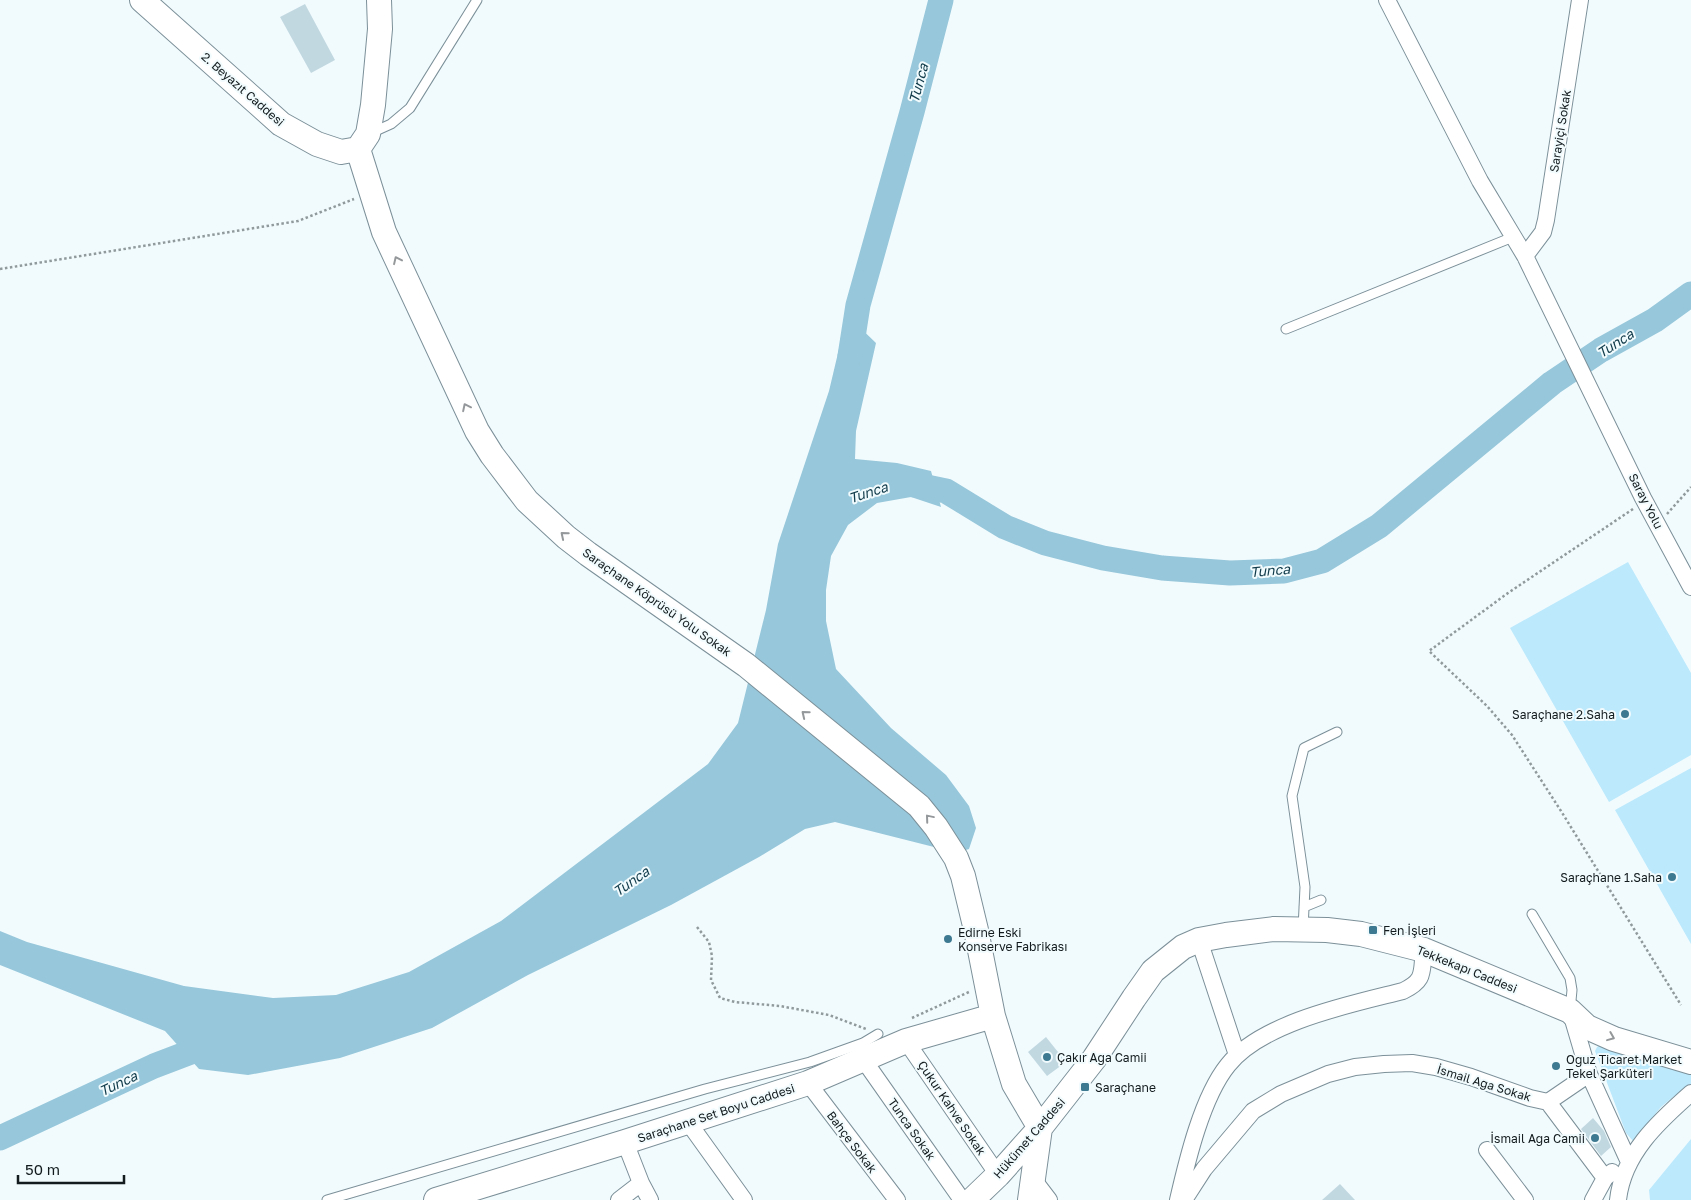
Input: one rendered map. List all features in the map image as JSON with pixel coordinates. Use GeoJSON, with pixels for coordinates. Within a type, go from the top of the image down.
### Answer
{"type":"FeatureCollection","features":[{"type":"Feature","properties":{"kind":"street","name":"2. Beyazıt Caddesi"},"geometry":{"type":"LineString","coordinates":[[142,0],[281,124],[317,144],[341,152],[363,142]]}},
{"type":"Feature","properties":{"kind":"street"},"geometry":{"type":"LineString","coordinates":[[363,142],[373,105],[380,29],[379,0]]}},
{"type":"Feature","properties":{"kind":"street","name":"Saray Yolu"},"geometry":{"type":"LineString","coordinates":[[1387,0],[1480,181],[1525,256],[1645,501],[1691,587]]}},
{"type":"Feature","properties":{"kind":"street","name":"Sarayiçi Sokak"},"geometry":{"type":"LineString","coordinates":[[1525,256],[1543,232],[1546,220],[1580,0]]}},
{"type":"Feature","properties":{"kind":"street","name":"Saraçhane Köprüsü Yolu Sokak"},"geometry":{"type":"LineString","coordinates":[[363,142],[371,190],[384,232],[394,256],[477,431],[492,456],[527,501],[588,554],[746,665],[919,806],[936,826],[956,858],[963,876],[993,1016],[1014,1084],[1040,1128]]}},
{"type":"Feature","properties":{"kind":"street","name":"Tekkekapı Caddesi"},"geometry":{"type":"LineString","coordinates":[[1199,940],[1260,931],[1304,918],[1424,950],[1570,1011],[1588,1027],[1606,1035],[1691,1062]]}},
{"type":"Feature","properties":{"kind":"street"},"geometry":{"type":"LineString","coordinates":[[1199,940],[1238,1054]]}},
{"type":"Feature","properties":{"kind":"street","name":"Hükümet Caddesi"},"geometry":{"type":"LineString","coordinates":[[972,1200],[998,1175],[1040,1128],[1094,1059],[1153,971],[1183,947],[1199,940]]}},
{"type":"Feature","properties":{"kind":"street"},"geometry":{"type":"LineString","coordinates":[[1178,1200],[1192,1146],[1210,1096],[1227,1066],[1238,1054],[1279,1029],[1324,1011],[1412,987],[1418,982],[1420,977],[1424,950]]}},
{"type":"Feature","properties":{"kind":"street"},"geometry":{"type":"LineString","coordinates":[[1628,1162],[1589,1074],[1570,1011],[1593,1014],[1682,1044],[1691,1045]]}},
{"type":"Feature","properties":{"kind":"street","name":"Saraçhane Set Boyu Caddesi"},"geometry":{"type":"LineString","coordinates":[[436,1200],[808,1083],[863,1059],[906,1031],[993,1016]]}},
{"type":"Feature","properties":{"kind":"street","name":"Çukur Kahve Sokak"},"geometry":{"type":"LineString","coordinates":[[906,1031],[998,1175]]}},
{"type":"Feature","properties":{"kind":"street","name":"Tunca Sokak"},"geometry":{"type":"LineString","coordinates":[[863,1059],[962,1200]]}},
{"type":"Feature","properties":{"kind":"street","name":"İsmail Ağa Sokak"},"geometry":{"type":"LineString","coordinates":[[1184,1200],[1204,1169],[1253,1111],[1281,1094],[1328,1074],[1355,1067],[1412,1063],[1436,1067],[1471,1077],[1530,1098],[1548,1102],[1589,1074]]}},
{"type":"Feature","properties":{"kind":"street","name":"Bahçe Sokak"},"geometry":{"type":"LineString","coordinates":[[808,1083],[889,1198]]}},
{"type":"Feature","properties":{"kind":"street"},"geometry":{"type":"LineString","coordinates":[[1618,1200],[1619,1188],[1628,1162],[1644,1139],[1667,1114],[1691,1093]]}},
{"type":"Feature","properties":{"kind":"street"},"geometry":{"type":"LineString","coordinates":[[1548,1102],[1605,1178]]}},
{"type":"Feature","properties":{"kind":"street"},"geometry":{"type":"LineString","coordinates":[[688,1122],[744,1200]]}},
{"type":"Feature","properties":{"kind":"street"},"geometry":{"type":"LineString","coordinates":[[1040,1128],[1032,1190],[1049,1200]]}},
{"type":"Feature","properties":{"kind":"street"},"geometry":{"type":"LineString","coordinates":[[625,1142],[641,1183],[650,1200]]}},
{"type":"Feature","properties":{"kind":"street"},"geometry":{"type":"LineString","coordinates":[[1487,1150],[1525,1200]]}},
{"type":"Feature","properties":{"kind":"street"},"geometry":{"type":"LineString","coordinates":[[1593,1200],[1605,1178],[1622,1164],[1628,1162]]}},
{"type":"Feature","properties":{"kind":"street"},"geometry":{"type":"LineString","coordinates":[[619,1200],[641,1183]]}},
{"type":"Feature","properties":{"kind":"lane"},"geometry":{"type":"LineString","coordinates":[[363,142],[391,124],[410,108],[477,0]]}},
{"type":"Feature","properties":{"kind":"lane"},"geometry":{"type":"LineString","coordinates":[[1286,329],[1513,237]]}},
{"type":"Feature","properties":{"kind":"lane"},"geometry":{"type":"LineString","coordinates":[[1304,918],[1305,887],[1292,796],[1304,748],[1337,732]]}},
{"type":"Feature","properties":{"kind":"lane"},"geometry":{"type":"LineString","coordinates":[[1304,918],[1321,900]]}},
{"type":"Feature","properties":{"kind":"lane"},"geometry":{"type":"LineString","coordinates":[[1532,914],[1570,978],[1572,990],[1570,1011]]}},
{"type":"Feature","properties":{"kind":"lane"},"geometry":{"type":"LineString","coordinates":[[327,1200],[705,1089],[810,1062],[863,1042],[878,1034]]}},
{"type":"Feature","properties":{"kind":"path"},"geometry":{"type":"LineString","coordinates":[[0,269],[298,221],[346,203],[371,190]]}},
{"type":"Feature","properties":{"kind":"path"},"geometry":{"type":"LineString","coordinates":[[1657,524],[1691,487]]}},
{"type":"Feature","properties":{"kind":"path"},"geometry":{"type":"LineString","coordinates":[[1645,501],[1508,594],[1429,651],[1487,706],[1512,735],[1681,1005]]}},
{"type":"Feature","properties":{"kind":"path"},"geometry":{"type":"LineString","coordinates":[[697,927],[709,942],[712,956],[711,980],[720,998],[735,1002],[780,1006],[829,1015],[878,1034]]}},
{"type":"Feature","properties":{"kind":"path"},"geometry":{"type":"LineString","coordinates":[[906,1031],[986,984]]}},
{"type":"Feature","properties":{"kind":"shaded area","name":"Saraçhane 2.Saha"},"geometry":{"type":"Polygon","coordinates":[[[1628,562],[1691,673],[1691,755],[1609,802],[1510,628],[1628,562]]]}},
{"type":"Feature","properties":{"kind":"shaded area","name":"Saraçhane 1.Saha"},"geometry":{"type":"Polygon","coordinates":[[[1691,768],[1691,944],[1615,810],[1691,768]]]}},
{"type":"Feature","properties":{"kind":"shaded area"},"geometry":{"type":"Polygon","coordinates":[[[1602,1044],[1691,1070],[1691,1084],[1661,1107],[1633,1141],[1626,1133],[1595,1051],[1602,1044]]]}},
{"type":"Feature","properties":{"kind":"shaded area"},"geometry":{"type":"Polygon","coordinates":[[[1691,1139],[1691,1200],[1650,1200],[1649,1190],[1691,1139]]]}},
{"type":"Feature","properties":{"kind":"water"},"geometry":{"type":"Polygon","coordinates":[[[847,315],[876,343],[856,431],[855,459],[897,463],[931,471],[941,507],[911,497],[877,503],[848,525],[831,556],[826,590],[826,621],[836,669],[891,728],[946,775],[969,806],[976,828],[969,849],[953,854],[934,847],[835,822],[805,829],[759,857],[671,905],[528,975],[432,1028],[340,1058],[248,1075],[199,1069],[165,1031],[0,965],[0,931],[27,942],[184,986],[273,998],[336,995],[409,972],[501,921],[708,764],[738,723],[766,610],[778,544],[829,391],[847,315]]]}},
{"type":"Feature","properties":{"kind":"building"},"geometry":{"type":"Polygon","coordinates":[[[305,4],[335,60],[311,73],[280,17],[305,4]]]}},
{"type":"Feature","properties":{"kind":"building","name":"Çakır Ağa Camii"},"geometry":{"type":"Polygon","coordinates":[[[1046,1037],[1066,1062],[1047,1076],[1028,1052],[1046,1037]]]}},
{"type":"Feature","properties":{"kind":"building","name":"İsmail Ağa Camii"},"geometry":{"type":"Polygon","coordinates":[[[1593,1118],[1604,1131],[1611,1147],[1601,1156],[1581,1129],[1593,1118]]]}},
{"type":"Feature","properties":{"kind":"building"},"geometry":{"type":"Polygon","coordinates":[[[1340,1184],[1355,1200],[1322,1200],[1340,1184]]]}},
{"type":"Feature","properties":{"kind":"waterway","name":"Tunca"},"geometry":{"type":"LineString","coordinates":[[850,356],[858,305],[941,0]]}},
{"type":"Feature","properties":{"kind":"waterway","name":"Tunca"},"geometry":{"type":"LineString","coordinates":[[904,484],[946,491],[1005,527],[1045,543],[1103,558],[1162,568],[1230,573],[1284,571],[1322,561],[1379,526],[1552,383],[1601,350],[1655,320],[1691,294]]}},
{"type":"Feature","properties":{"kind":"waterway","name":"Tunca"},"geometry":{"type":"LineString","coordinates":[[0,1138],[154,1066],[217,1042]]}},
{"type":"Feature","properties":{"kind":"place","name":"Saraçhane 2.Saha"},"geometry":{"type":"Point","coordinates":[1625,714]}},
{"type":"Feature","properties":{"kind":"place","name":"Saraçhane 1.Saha"},"geometry":{"type":"Point","coordinates":[1672,877]}},
{"type":"Feature","properties":{"kind":"place","name":"Fen İşleri"},"geometry":{"type":"Point","coordinates":[1373,930]}},
{"type":"Feature","properties":{"kind":"place","name":"Edirne Eski Konserve Fabrikası"},"geometry":{"type":"Point","coordinates":[948,939]}},
{"type":"Feature","properties":{"kind":"place","name":"Çakır Ağa Camii"},"geometry":{"type":"Point","coordinates":[1047,1057]}},
{"type":"Feature","properties":{"kind":"place","name":"Oğuz Ticaret Market Tekel Şarküteri"},"geometry":{"type":"Point","coordinates":[1556,1066]}},
{"type":"Feature","properties":{"kind":"place","name":"Saraçhane"},"geometry":{"type":"Point","coordinates":[1085,1087]}},
{"type":"Feature","properties":{"kind":"place","name":"İsmail Ağa Camii"},"geometry":{"type":"Point","coordinates":[1595,1138]}}]}
